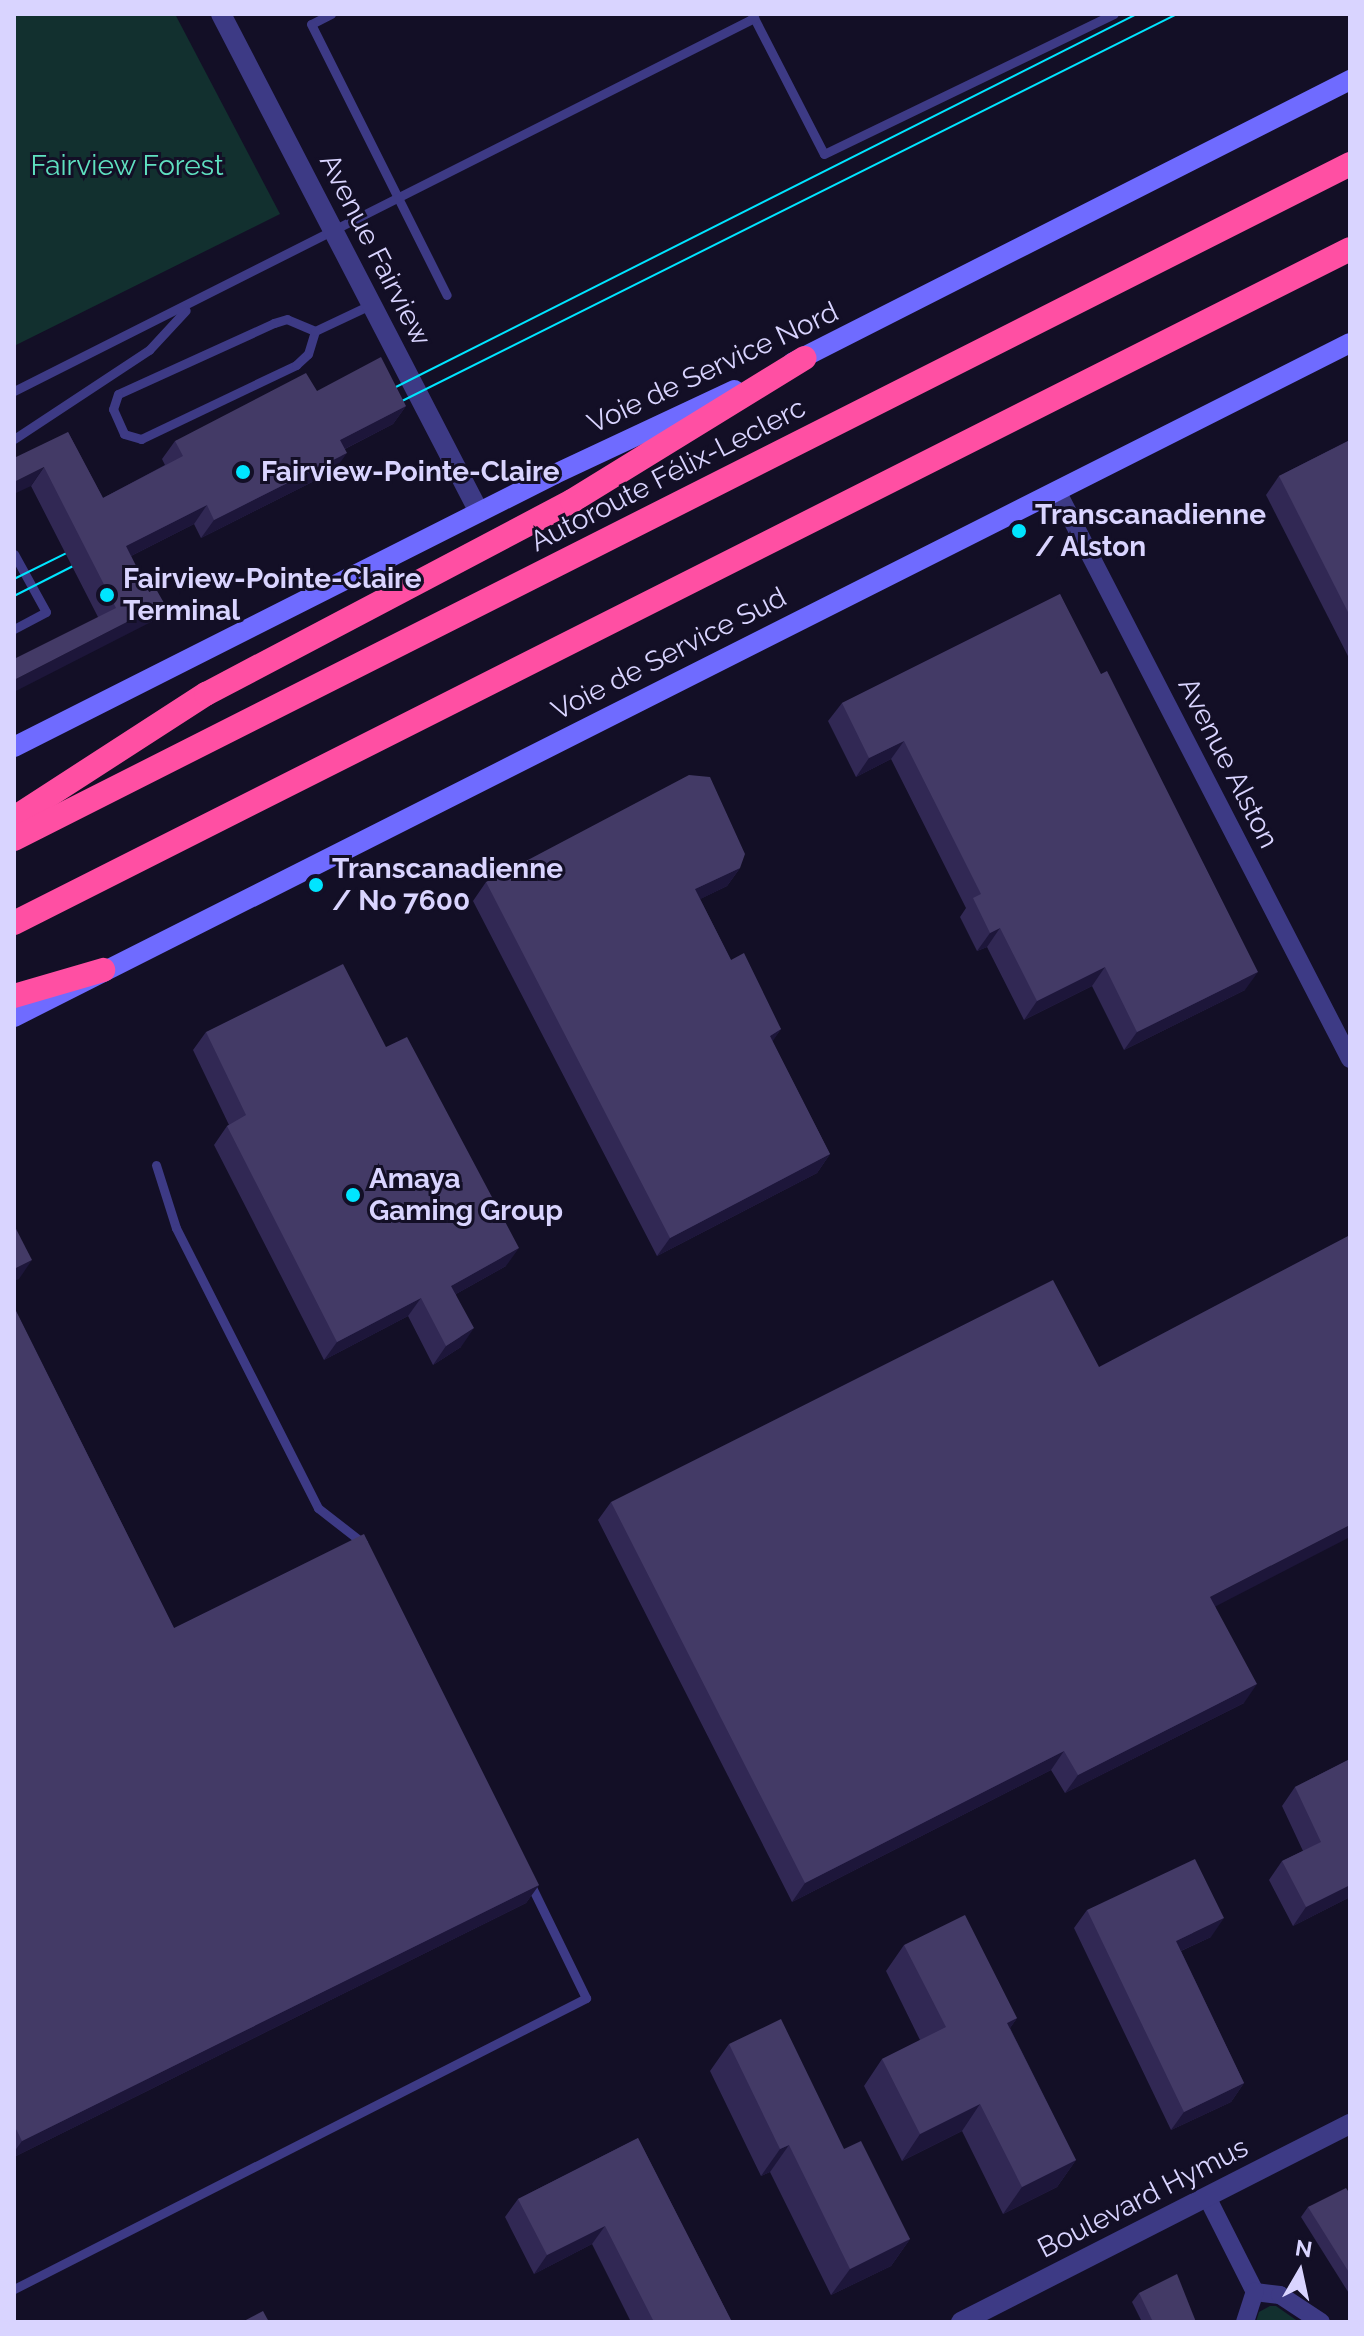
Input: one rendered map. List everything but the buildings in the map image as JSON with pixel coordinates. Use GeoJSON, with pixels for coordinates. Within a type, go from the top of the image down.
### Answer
{"type":"FeatureCollection","features":[{"type":"Feature","properties":{"kind":"highway","name":"Autoroute Félix-Leclerc"},"geometry":{"type":"LineString","coordinates":[[14,839],[1350,164]]}},
{"type":"Feature","properties":{"kind":"highway"},"geometry":{"type":"LineString","coordinates":[[14,923],[1350,249]]}},
{"type":"Feature","properties":{"kind":"highway"},"geometry":{"type":"LineString","coordinates":[[14,818],[206,694],[572,501],[804,358]]}},
{"type":"Feature","properties":{"kind":"highway"},"geometry":{"type":"LineString","coordinates":[[14,996],[103,970]]}},
{"type":"Feature","properties":{"kind":"main road","name":"Voie de Service Nord"},"geometry":{"type":"LineString","coordinates":[[14,747],[479,512],[804,358],[1350,80]]}},
{"type":"Feature","properties":{"kind":"main road","name":"Voie de Service Sud"},"geometry":{"type":"LineString","coordinates":[[14,1017],[1350,343]]}},
{"type":"Feature","properties":{"kind":"street","name":"Avenue Fairview"},"geometry":{"type":"LineString","coordinates":[[221,14],[479,512]]}},
{"type":"Feature","properties":{"kind":"street","name":"Avenue Alston"},"geometry":{"type":"LineString","coordinates":[[1057,491],[1350,1059]]}},
{"type":"Feature","properties":{"kind":"street","name":"Boulevard Hymus"},"geometry":{"type":"LineString","coordinates":[[961,2322],[1350,2124]]}},
{"type":"Feature","properties":{"kind":"street"},"geometry":{"type":"LineString","coordinates":[[1207,2197],[1255,2292],[1245,2322]]}},
{"type":"Feature","properties":{"kind":"street"},"geometry":{"type":"LineString","coordinates":[[1255,2292],[1280,2295],[1321,2322]]}},
{"type":"Feature","properties":{"kind":"lane"},"geometry":{"type":"LineString","coordinates":[[331,14],[311,24],[447,295]]}},
{"type":"Feature","properties":{"kind":"lane"},"geometry":{"type":"LineString","coordinates":[[14,391],[399,202],[753,16],[824,154],[1114,14]]}},
{"type":"Feature","properties":{"kind":"lane"},"geometry":{"type":"LineString","coordinates":[[315,331],[287,319],[274,323],[118,394],[113,409],[124,434],[141,439],[296,365],[308,354],[315,331],[372,304]]}},
{"type":"Feature","properties":{"kind":"lane"},"geometry":{"type":"LineString","coordinates":[[14,439],[149,350],[190,306]]}},
{"type":"Feature","properties":{"kind":"lane"},"geometry":{"type":"LineString","coordinates":[[14,554],[46,612],[14,629]]}},
{"type":"Feature","properties":{"kind":"lane"},"geometry":{"type":"LineString","coordinates":[[156,1165],[176,1228],[318,1508],[364,1544],[371,1558]]}},
{"type":"Feature","properties":{"kind":"lane"},"geometry":{"type":"LineString","coordinates":[[14,2289],[586,1998],[523,1870]]}},
{"type":"Feature","properties":{"kind":"green space","name":"Fairview Forest"},"geometry":{"type":"Polygon","coordinates":[[[14,14],[175,14],[280,214],[14,346],[14,14]]]}},
{"type":"Feature","properties":{"kind":"green space"},"geometry":{"type":"Polygon","coordinates":[[[1276,2306],[1299,2322],[1256,2322],[1259,2312],[1276,2306]]]}},
{"type":"Feature","properties":{"kind":"tram line"},"geometry":{"type":"LineString","coordinates":[[376,397],[1137,14]]}},
{"type":"Feature","properties":{"kind":"tram line"},"geometry":{"type":"LineString","coordinates":[[382,411],[1177,14]]}},
{"type":"Feature","properties":{"kind":"tram line"},"geometry":{"type":"LineString","coordinates":[[14,579],[87,543]]}},
{"type":"Feature","properties":{"kind":"tram line"},"geometry":{"type":"LineString","coordinates":[[14,596],[93,556]]}},
{"type":"Feature","properties":{"kind":"place","name":"Fairview-Pointe-Claire"},"geometry":{"type":"Point","coordinates":[243,472]}},
{"type":"Feature","properties":{"kind":"place","name":"Transcanadienne / Alston"},"geometry":{"type":"Point","coordinates":[1019,531]}},
{"type":"Feature","properties":{"kind":"place","name":"Fairview-Pointe-Claire Terminal"},"geometry":{"type":"Point","coordinates":[107,595]}},
{"type":"Feature","properties":{"kind":"place","name":"Transcanadienne / No 7600"},"geometry":{"type":"Point","coordinates":[316,885]}},
{"type":"Feature","properties":{"kind":"place","name":"Amaya Gaming Group"},"geometry":{"type":"Point","coordinates":[353,1195]}}]}
